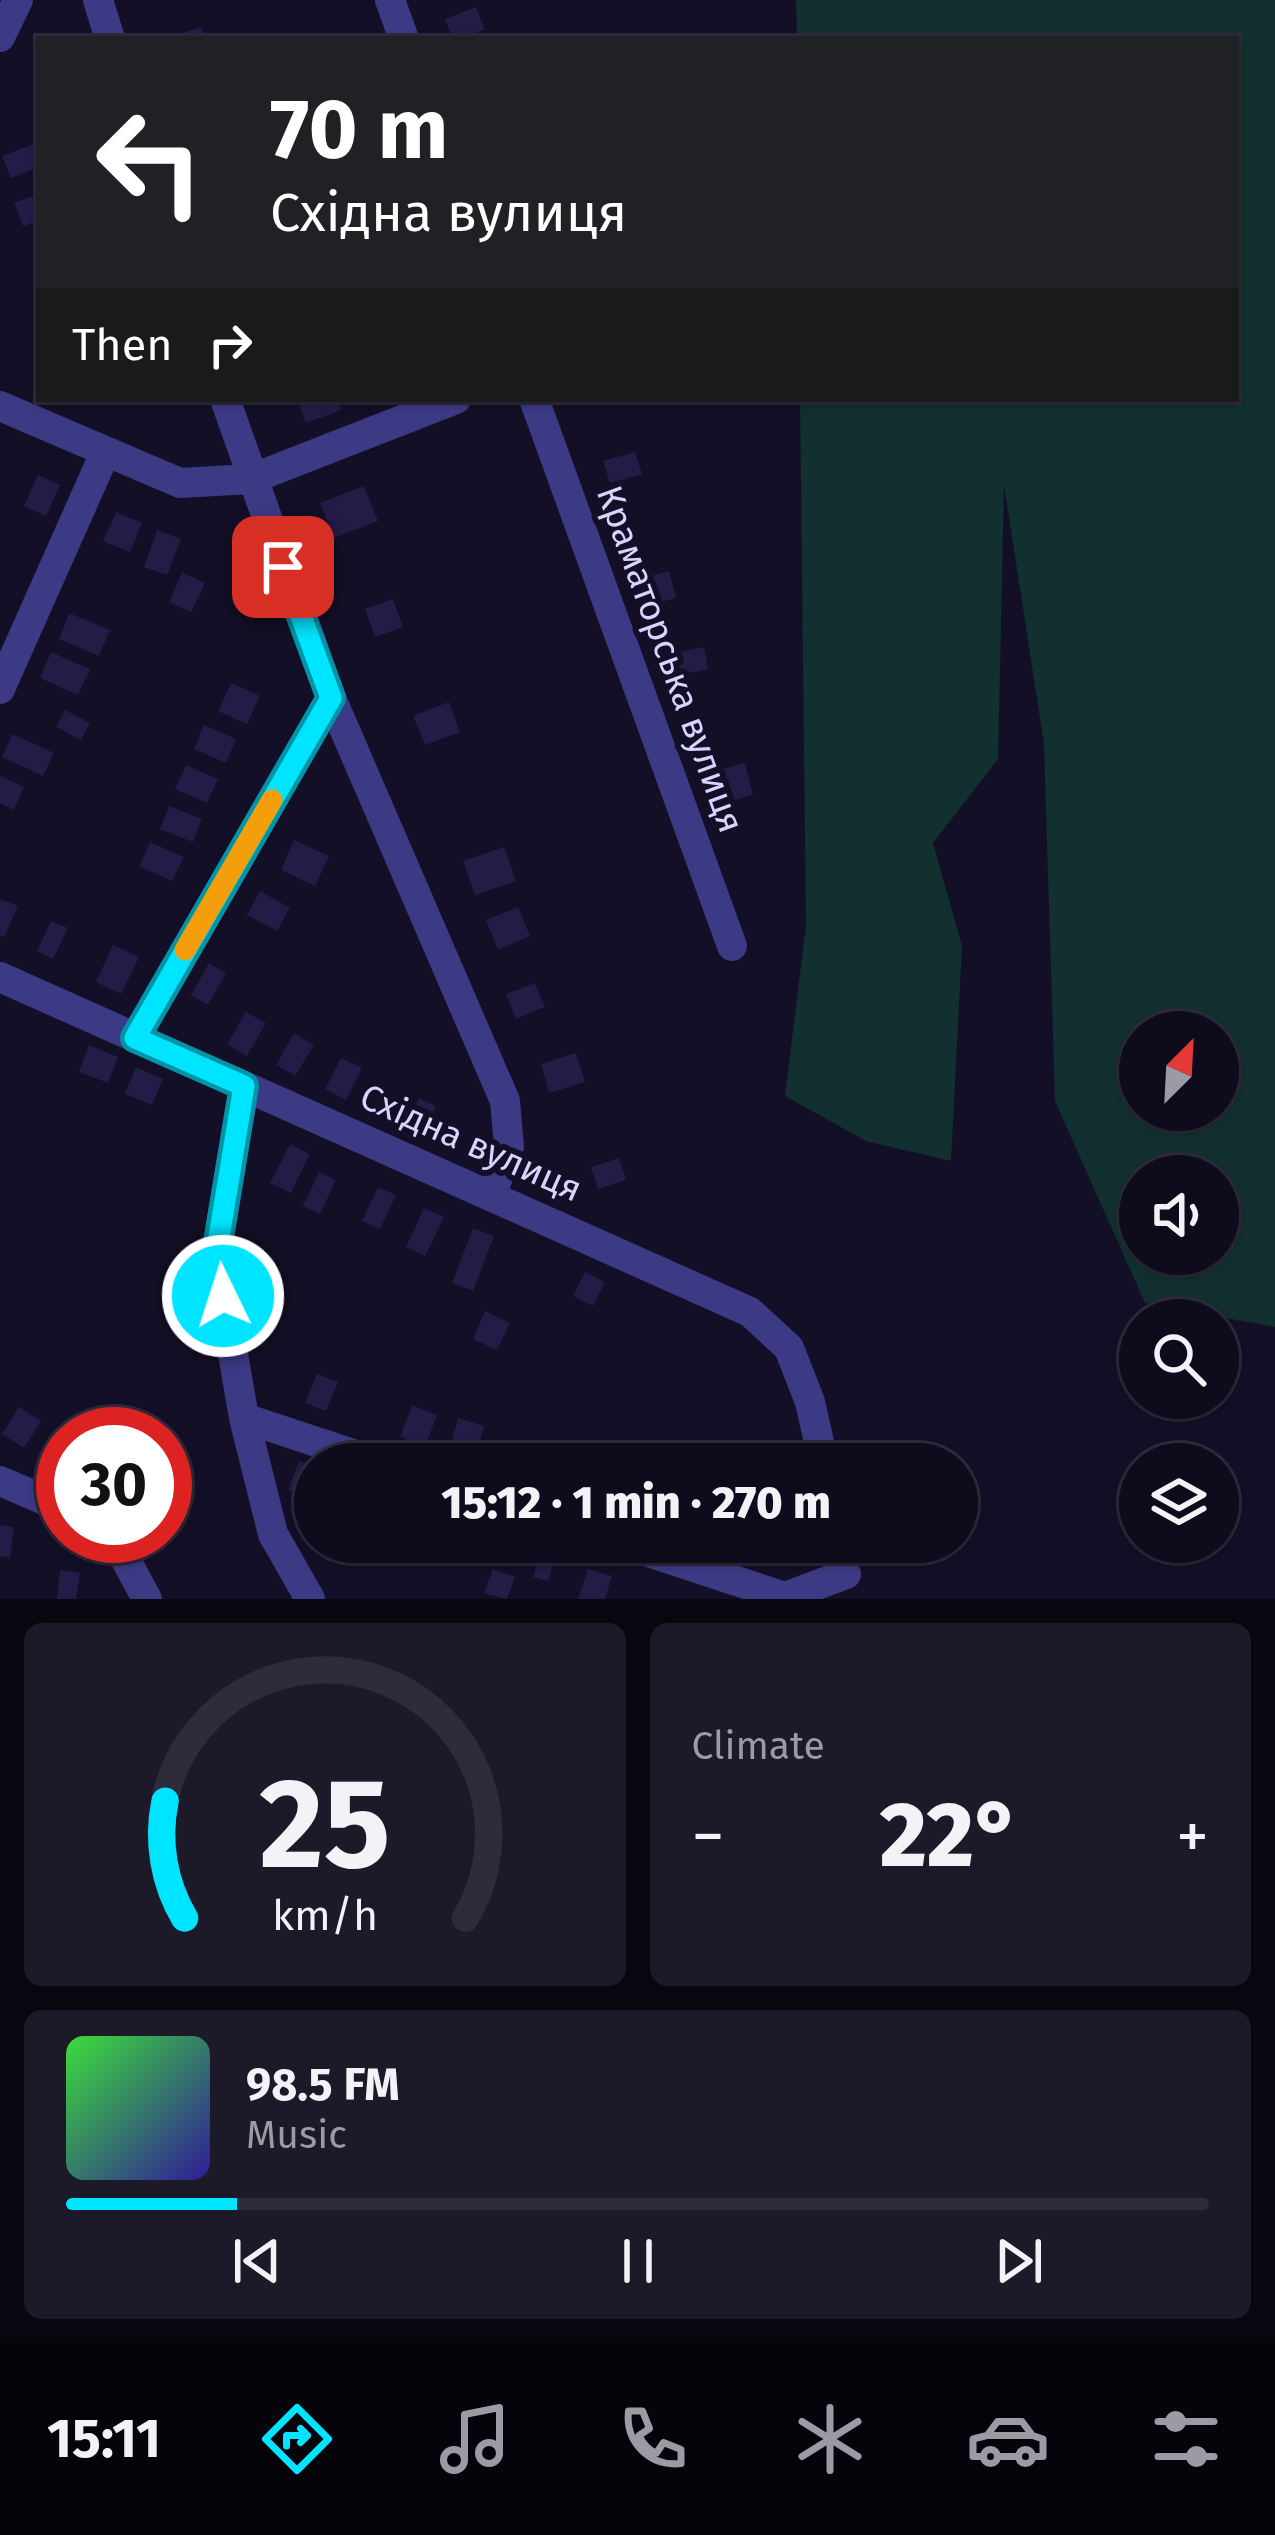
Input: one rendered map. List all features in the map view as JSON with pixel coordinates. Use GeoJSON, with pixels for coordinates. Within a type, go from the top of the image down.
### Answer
{"type":"FeatureCollection","features":[{"type":"Feature","properties":{"kind":"street"},"geometry":{"type":"LineString","coordinates":[[0,37],[18,0]]}},
{"type":"Feature","properties":{"kind":"street"},"geometry":{"type":"LineString","coordinates":[[98,0],[109,36]]}},
{"type":"Feature","properties":{"kind":"street"},"geometry":{"type":"LineString","coordinates":[[390,0],[403,36]]}},
{"type":"Feature","properties":{"kind":"street"},"geometry":{"type":"LineString","coordinates":[[226,402],[331,698],[505,1101],[509,1147],[492,1194]]}},
{"type":"Feature","properties":{"kind":"street"},"geometry":{"type":"LineString","coordinates":[[0,406],[180,483],[251,479],[448,402]]}},
{"type":"Feature","properties":{"kind":"street","name":"Краматорська вулиця"},"geometry":{"type":"LineString","coordinates":[[535,402],[732,946]]}},
{"type":"Feature","properties":{"kind":"street"},"geometry":{"type":"LineString","coordinates":[[0,689],[105,453]]}},
{"type":"Feature","properties":{"kind":"street"},"geometry":{"type":"LineString","coordinates":[[135,1038],[331,698]]}},
{"type":"Feature","properties":{"kind":"street","name":"Східна вулиця"},"geometry":{"type":"LineString","coordinates":[[0,977],[750,1312],[789,1348],[810,1402],[819,1443]]}},
{"type":"Feature","properties":{"kind":"street"},"geometry":{"type":"LineString","coordinates":[[244,1086],[216,1255],[244,1418],[273,1534],[310,1599]]}},
{"type":"Feature","properties":{"kind":"street"},"geometry":{"type":"LineString","coordinates":[[244,1418],[320,1443]]}},
{"type":"Feature","properties":{"kind":"street"},"geometry":{"type":"LineString","coordinates":[[0,1481],[36,1496]]}},
{"type":"Feature","properties":{"kind":"street"},"geometry":{"type":"LineString","coordinates":[[128,1563],[147,1599]]}},
{"type":"Feature","properties":{"kind":"street"},"geometry":{"type":"LineString","coordinates":[[680,1563],[784,1598],[842,1573]]}},
{"type":"Feature","properties":{"kind":"green space"},"geometry":{"type":"Polygon","coordinates":[[[796,0],[1275,0],[1275,1327],[1239,1320],[1239,1299],[1143,1299],[1133,1275],[1239,1275],[1239,1155],[1119,1155],[1119,1245],[1055,1101],[1044,744],[1004,485],[998,759],[933,843],[962,946],[951,1161],[866,1141],[785,1096],[806,925],[800,402],[1239,402],[1239,36],[797,36],[796,0]]]}},
{"type":"Feature","properties":{"kind":"building"},"geometry":{"type":"Polygon","coordinates":[[[476,7],[485,30],[452,36],[445,19],[476,7]]]}},
{"type":"Feature","properties":{"kind":"building"},"geometry":{"type":"Polygon","coordinates":[[[201,27],[204,36],[174,36],[201,27]]]}},
{"type":"Feature","properties":{"kind":"building"},"geometry":{"type":"Polygon","coordinates":[[[36,143],[36,168],[11,178],[2,156],[36,143]]]}},
{"type":"Feature","properties":{"kind":"building"},"geometry":{"type":"Polygon","coordinates":[[[36,195],[36,222],[23,226],[14,203],[36,195]]]}},
{"type":"Feature","properties":{"kind":"building"},"geometry":{"type":"Polygon","coordinates":[[[298,402],[338,402],[341,410],[306,423],[298,402]]]}},
{"type":"Feature","properties":{"kind":"building"},"geometry":{"type":"Polygon","coordinates":[[[635,452],[642,474],[610,483],[603,461],[635,452]]]}},
{"type":"Feature","properties":{"kind":"building"},"geometry":{"type":"Polygon","coordinates":[[[38,475],[60,485],[46,516],[24,506],[38,475]]]}},
{"type":"Feature","properties":{"kind":"building"},"geometry":{"type":"Polygon","coordinates":[[[364,486],[378,521],[334,538],[320,503],[364,486]]]}},
{"type":"Feature","properties":{"kind":"building"},"geometry":{"type":"Polygon","coordinates":[[[116,512],[142,523],[130,552],[103,541],[116,512]]]}},
{"type":"Feature","properties":{"kind":"building"},"geometry":{"type":"Polygon","coordinates":[[[157,530],[181,539],[167,575],[144,567],[157,530]]]}},
{"type":"Feature","properties":{"kind":"building"},"geometry":{"type":"Polygon","coordinates":[[[669,571],[676,598],[646,606],[639,579],[669,571]]]}},
{"type":"Feature","properties":{"kind":"building"},"geometry":{"type":"Polygon","coordinates":[[[182,572],[205,583],[191,612],[169,602],[182,572]]]}},
{"type":"Feature","properties":{"kind":"building"},"geometry":{"type":"Polygon","coordinates":[[[393,599],[403,627],[375,637],[365,609],[393,599]]]}},
{"type":"Feature","properties":{"kind":"building"},"geometry":{"type":"Polygon","coordinates":[[[69,613],[110,630],[99,656],[59,639],[69,613]]]}},
{"type":"Feature","properties":{"kind":"building"},"geometry":{"type":"Polygon","coordinates":[[[704,647],[708,669],[670,677],[665,655],[704,647]]]}},
{"type":"Feature","properties":{"kind":"building"},"geometry":{"type":"Polygon","coordinates":[[[51,652],[90,669],[78,695],[40,678],[51,652]]]}},
{"type":"Feature","properties":{"kind":"building"},"geometry":{"type":"Polygon","coordinates":[[[231,683],[260,696],[247,724],[218,711],[231,683]]]}},
{"type":"Feature","properties":{"kind":"building"},"geometry":{"type":"Polygon","coordinates":[[[449,702],[460,732],[425,745],[413,716],[449,702]]]}},
{"type":"Feature","properties":{"kind":"building"},"geometry":{"type":"Polygon","coordinates":[[[65,710],[90,723],[81,740],[56,727],[65,710]]]}},
{"type":"Feature","properties":{"kind":"building"},"geometry":{"type":"Polygon","coordinates":[[[204,725],[236,739],[226,763],[194,749],[204,725]]]}},
{"type":"Feature","properties":{"kind":"building"},"geometry":{"type":"Polygon","coordinates":[[[12,734],[54,753],[43,776],[2,757],[12,734]]]}},
{"type":"Feature","properties":{"kind":"building"},"geometry":{"type":"Polygon","coordinates":[[[745,763],[753,795],[713,805],[704,774],[745,763]]]}},
{"type":"Feature","properties":{"kind":"building"},"geometry":{"type":"Polygon","coordinates":[[[186,765],[218,779],[207,803],[175,789],[186,765]]]}},
{"type":"Feature","properties":{"kind":"building"},"geometry":{"type":"Polygon","coordinates":[[[0,776],[24,787],[14,810],[0,803],[0,776]]]}},
{"type":"Feature","properties":{"kind":"building"},"geometry":{"type":"Polygon","coordinates":[[[169,806],[202,819],[193,842],[160,829],[169,806]]]}},
{"type":"Feature","properties":{"kind":"building"},"geometry":{"type":"Polygon","coordinates":[[[294,840],[329,856],[315,886],[281,870],[294,840]]]}},
{"type":"Feature","properties":{"kind":"building"},"geometry":{"type":"Polygon","coordinates":[[[150,842],[184,857],[172,881],[139,866],[150,842]]]}},
{"type":"Feature","properties":{"kind":"building"},"geometry":{"type":"Polygon","coordinates":[[[504,847],[516,881],[475,895],[463,861],[504,847]]]}},
{"type":"Feature","properties":{"kind":"building"},"geometry":{"type":"Polygon","coordinates":[[[260,891],[290,908],[277,931],[247,915],[260,891]]]}},
{"type":"Feature","properties":{"kind":"building"},"geometry":{"type":"Polygon","coordinates":[[[0,899],[18,906],[4,937],[0,935],[0,899]]]}},
{"type":"Feature","properties":{"kind":"building"},"geometry":{"type":"Polygon","coordinates":[[[518,907],[530,936],[498,950],[486,920],[518,907]]]}},
{"type":"Feature","properties":{"kind":"building"},"geometry":{"type":"Polygon","coordinates":[[[51,921],[68,928],[53,959],[37,951],[51,921]]]}},
{"type":"Feature","properties":{"kind":"building"},"geometry":{"type":"Polygon","coordinates":[[[113,945],[139,957],[121,994],[96,982],[113,945]]]}},
{"type":"Feature","properties":{"kind":"building"},"geometry":{"type":"Polygon","coordinates":[[[209,963],[226,973],[208,1005],[191,995],[209,963]]]}},
{"type":"Feature","properties":{"kind":"building"},"geometry":{"type":"Polygon","coordinates":[[[535,983],[545,1007],[516,1019],[506,994],[535,983]]]}},
{"type":"Feature","properties":{"kind":"building"},"geometry":{"type":"Polygon","coordinates":[[[246,1012],[266,1023],[247,1056],[227,1044],[246,1012]]]}},
{"type":"Feature","properties":{"kind":"building"},"geometry":{"type":"Polygon","coordinates":[[[294,1033],[314,1045],[295,1076],[276,1065],[294,1033]]]}},
{"type":"Feature","properties":{"kind":"building"},"geometry":{"type":"Polygon","coordinates":[[[89,1045],[118,1057],[108,1083],[79,1072],[89,1045]]]}},
{"type":"Feature","properties":{"kind":"building"},"geometry":{"type":"Polygon","coordinates":[[[576,1053],[585,1082],[549,1093],[541,1064],[576,1053]]]}},
{"type":"Feature","properties":{"kind":"building"},"geometry":{"type":"Polygon","coordinates":[[[341,1058],[362,1068],[346,1100],[325,1089],[341,1058]]]}},
{"type":"Feature","properties":{"kind":"building"},"geometry":{"type":"Polygon","coordinates":[[[136,1067],[163,1079],[152,1105],[125,1094],[136,1067]]]}},
{"type":"Feature","properties":{"kind":"building"},"geometry":{"type":"Polygon","coordinates":[[[419,1098],[436,1106],[424,1131],[407,1122],[419,1098]]]}},
{"type":"Feature","properties":{"kind":"building"},"geometry":{"type":"Polygon","coordinates":[[[290,1144],[310,1154],[291,1193],[270,1183],[290,1144]]]}},
{"type":"Feature","properties":{"kind":"building"},"geometry":{"type":"Polygon","coordinates":[[[619,1158],[626,1180],[598,1189],[591,1167],[619,1158]]]}},
{"type":"Feature","properties":{"kind":"building"},"geometry":{"type":"Polygon","coordinates":[[[319,1172],[336,1180],[320,1214],[303,1206],[319,1172]]]}},
{"type":"Feature","properties":{"kind":"building"},"geometry":{"type":"Polygon","coordinates":[[[378,1187],[396,1195],[380,1229],[362,1221],[378,1187]]]}},
{"type":"Feature","properties":{"kind":"building"},"geometry":{"type":"Polygon","coordinates":[[[424,1208],[444,1217],[425,1256],[406,1247],[424,1208]]]}},
{"type":"Feature","properties":{"kind":"building"},"geometry":{"type":"Polygon","coordinates":[[[473,1228],[494,1236],[473,1291],[452,1283],[473,1228]]]}},
{"type":"Feature","properties":{"kind":"building"},"geometry":{"type":"Polygon","coordinates":[[[585,1272],[605,1282],[593,1306],[573,1296],[585,1272]]]}},
{"type":"Feature","properties":{"kind":"building"},"geometry":{"type":"Polygon","coordinates":[[[485,1311],[510,1323],[497,1350],[473,1339],[485,1311]]]}},
{"type":"Feature","properties":{"kind":"building"},"geometry":{"type":"Polygon","coordinates":[[[317,1374],[338,1382],[326,1411],[305,1403],[317,1374]]]}},
{"type":"Feature","properties":{"kind":"building"},"geometry":{"type":"Polygon","coordinates":[[[412,1405],[437,1415],[426,1443],[400,1437],[412,1405]]]}},
{"type":"Feature","properties":{"kind":"building"},"geometry":{"type":"Polygon","coordinates":[[[19,1407],[36,1418],[36,1429],[24,1448],[2,1434],[19,1407]]]}},
{"type":"Feature","properties":{"kind":"building"},"geometry":{"type":"Polygon","coordinates":[[[458,1418],[484,1426],[479,1443],[451,1443],[458,1418]]]}},
{"type":"Feature","properties":{"kind":"building"},"geometry":{"type":"Polygon","coordinates":[[[0,1525],[14,1527],[10,1558],[0,1556],[0,1525]]]}},
{"type":"Feature","properties":{"kind":"building"},"geometry":{"type":"Polygon","coordinates":[[[537,1563],[554,1563],[548,1581],[533,1577],[537,1563]]]}},
{"type":"Feature","properties":{"kind":"building"},"geometry":{"type":"Polygon","coordinates":[[[493,1569],[515,1577],[507,1599],[484,1593],[493,1569]]]}},
{"type":"Feature","properties":{"kind":"building"},"geometry":{"type":"Polygon","coordinates":[[[588,1569],[612,1576],[605,1599],[578,1599],[588,1569]]]}},
{"type":"Feature","properties":{"kind":"building"},"geometry":{"type":"Polygon","coordinates":[[[60,1570],[80,1573],[76,1599],[57,1599],[60,1570]]]}},
{"type":"Feature","properties":{"kind":"slow traffic"},"geometry":{"type":"LineString","coordinates":[[185,950],[272,800]]}},
{"type":"Feature","properties":{"kind":"route"},"geometry":{"type":"LineString","coordinates":[[223,1296],[216,1255],[244,1086],[135,1038],[331,698],[283,567]]}}]}
